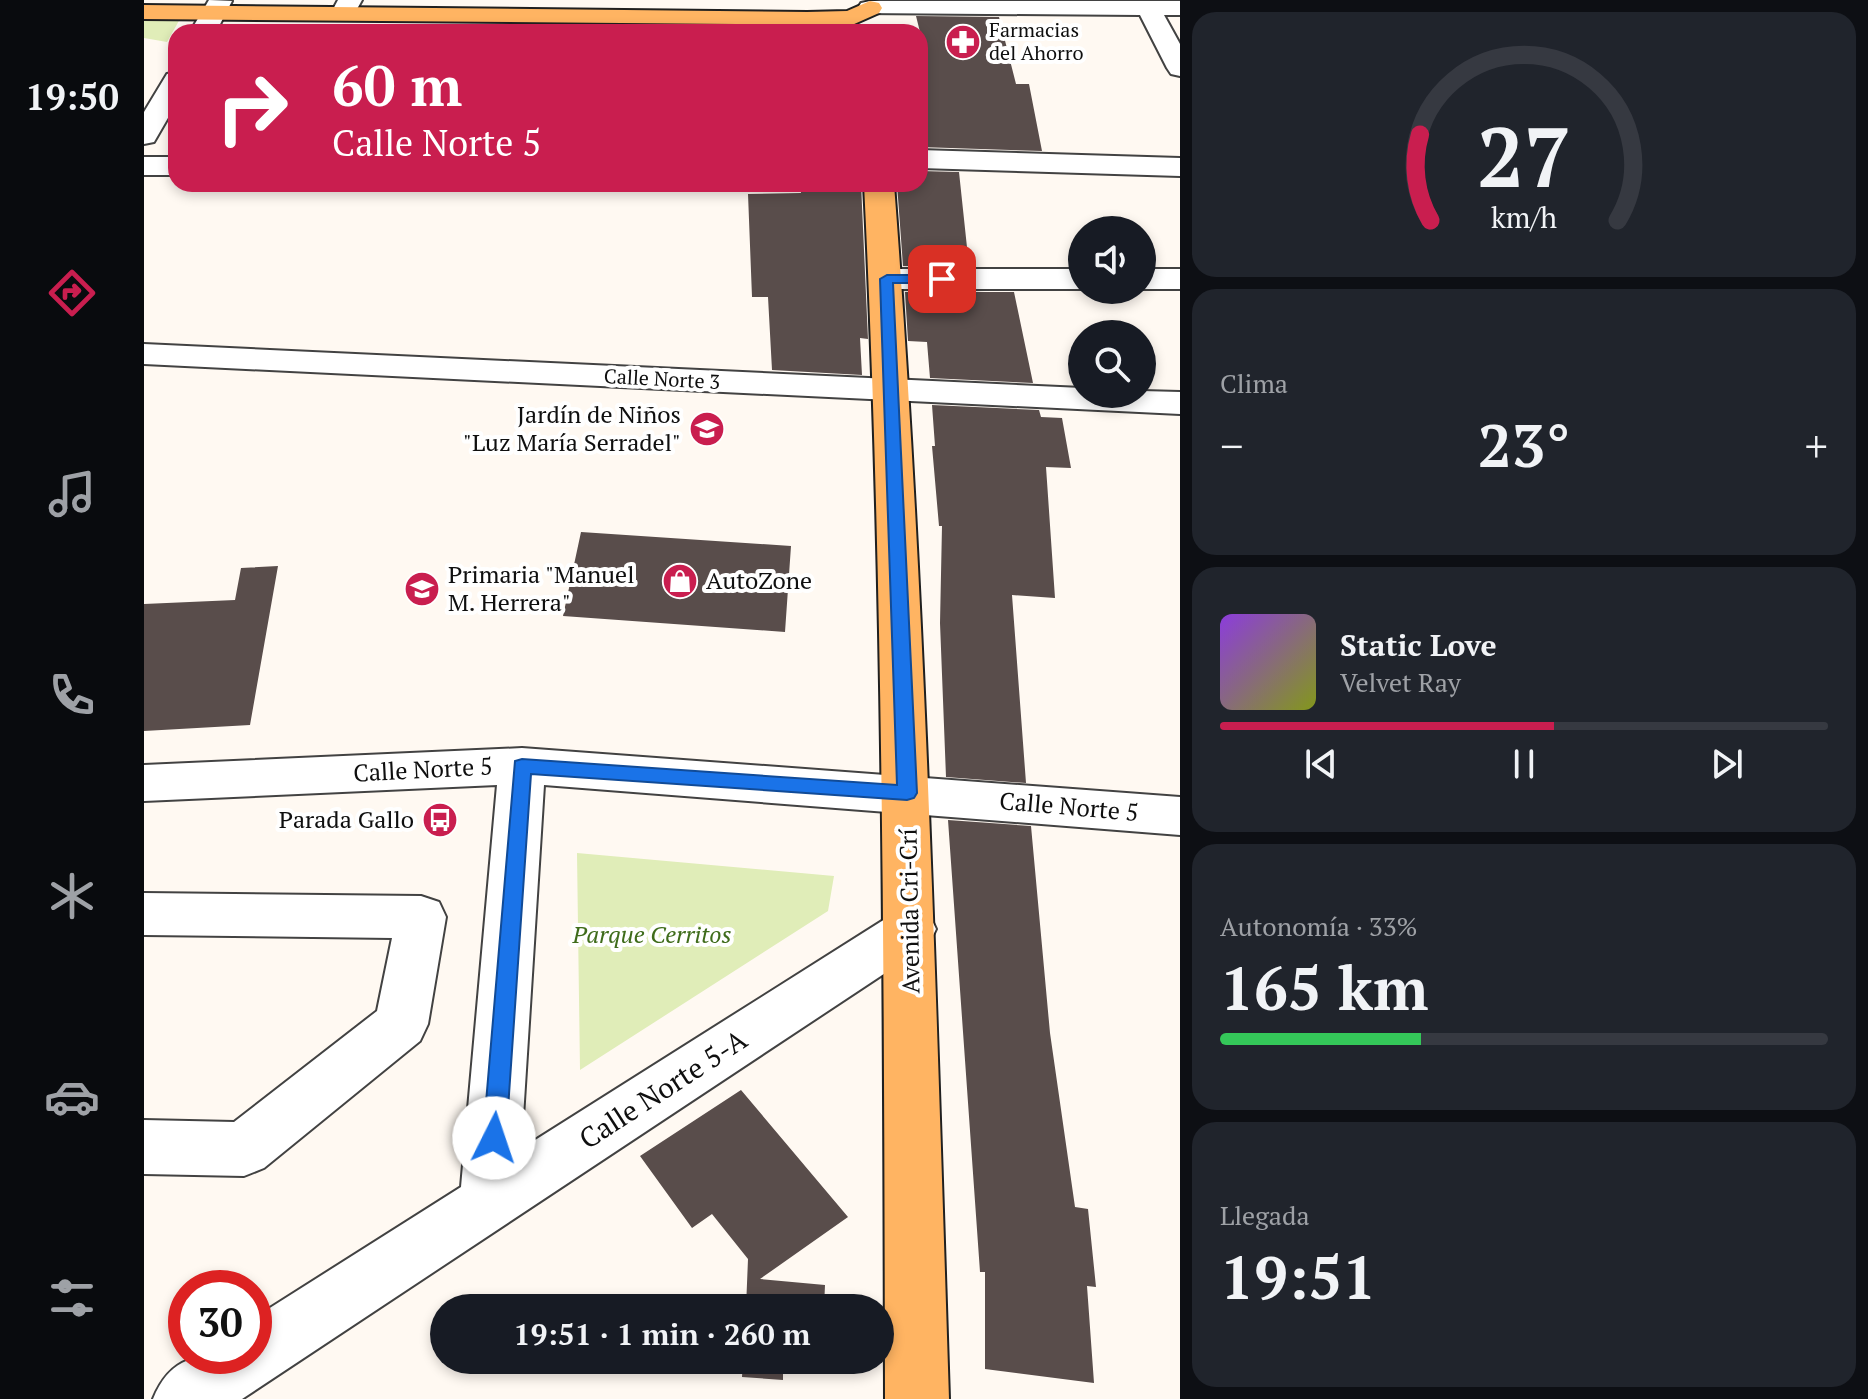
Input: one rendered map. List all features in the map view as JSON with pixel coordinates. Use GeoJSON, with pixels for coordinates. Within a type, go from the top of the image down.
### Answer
{"type":"FeatureCollection","features":[{"type":"Feature","properties":{"kind":"main road"},"geometry":{"type":"LineString","coordinates":[[144,1],[212,15]]}},
{"type":"Feature","properties":{"kind":"main road"},"geometry":{"type":"LineString","coordinates":[[144,12],[212,15],[347,5],[857,13]]}},
{"type":"Feature","properties":{"kind":"main road","name":"Avenida Cri-Crí"},"geometry":{"type":"LineString","coordinates":[[880,192],[887,279],[907,793],[917,1399]]}},
{"type":"Feature","properties":{"kind":"street"},"geometry":{"type":"LineString","coordinates":[[1148,8],[1180,68]]}},
{"type":"Feature","properties":{"kind":"street"},"geometry":{"type":"LineString","coordinates":[[857,13],[1180,8]]}},
{"type":"Feature","properties":{"kind":"street"},"geometry":{"type":"LineString","coordinates":[[144,136],[164,86]]}},
{"type":"Feature","properties":{"kind":"street"},"geometry":{"type":"LineString","coordinates":[[928,159],[1180,167]]}},
{"type":"Feature","properties":{"kind":"street"},"geometry":{"type":"LineString","coordinates":[[144,166],[168,166]]}},
{"type":"Feature","properties":{"kind":"street"},"geometry":{"type":"LineString","coordinates":[[887,279],[1068,279]]}},
{"type":"Feature","properties":{"kind":"street"},"geometry":{"type":"LineString","coordinates":[[1156,279],[1180,279]]}},
{"type":"Feature","properties":{"kind":"street","name":"Calle Norte 3"},"geometry":{"type":"LineString","coordinates":[[144,354],[1180,403]]}},
{"type":"Feature","properties":{"kind":"street"},"geometry":{"type":"LineString","coordinates":[[489,1200],[522,766]]}},
{"type":"Feature","properties":{"kind":"street","name":"Calle Norte 5"},"geometry":{"type":"LineString","coordinates":[[144,783],[522,766],[1180,816]]}},
{"type":"Feature","properties":{"kind":"street"},"geometry":{"type":"LineString","coordinates":[[144,914],[421,917],[401,1024],[244,1149],[144,1147]]}},
{"type":"Feature","properties":{"kind":"street","name":"Calle Norte 5-A"},"geometry":{"type":"LineString","coordinates":[[272,1342],[911,929]]}},
{"type":"Feature","properties":{"kind":"street","name":"Calle Norte 5-A"},"geometry":{"type":"LineString","coordinates":[[185,1399],[223,1374]]}},
{"type":"Feature","properties":{"kind":"green space"},"geometry":{"type":"Polygon","coordinates":[[[180,19],[177,24],[168,24],[167,42],[144,38],[144,20],[180,19]]]}},
{"type":"Feature","properties":{"kind":"green space","name":"Parque Cerritos"},"geometry":{"type":"Polygon","coordinates":[[[577,853],[834,876],[828,911],[580,1070],[577,853]]]}},
{"type":"Feature","properties":{"kind":"building"},"geometry":{"type":"Polygon","coordinates":[[[916,16],[999,17],[1016,84],[1029,84],[1042,151],[928,147],[928,24],[918,24],[916,16]]]}},
{"type":"Feature","properties":{"kind":"building"},"geometry":{"type":"Polygon","coordinates":[[[928,171],[959,172],[969,266],[903,266],[898,192],[928,192],[928,171]]]}},
{"type":"Feature","properties":{"kind":"building"},"geometry":{"type":"Polygon","coordinates":[[[861,192],[868,339],[860,338],[862,375],[772,370],[768,297],[752,297],[748,194],[861,192]]]}},
{"type":"Feature","properties":{"kind":"building"},"geometry":{"type":"Polygon","coordinates":[[[905,292],[1014,292],[1033,383],[930,378],[927,342],[908,341],[905,292]]]}},
{"type":"Feature","properties":{"kind":"building"},"geometry":{"type":"Polygon","coordinates":[[[932,405],[1039,410],[1041,417],[1062,418],[1071,468],[1046,467],[1055,598],[1012,595],[1026,783],[946,777],[940,623],[942,526],[939,526],[932,446],[935,446],[932,405]]]}},
{"type":"Feature","properties":{"kind":"building","name":"AutoZone"},"geometry":{"type":"Polygon","coordinates":[[[581,532],[791,546],[785,632],[563,616],[581,532]]]}},
{"type":"Feature","properties":{"kind":"building"},"geometry":{"type":"Polygon","coordinates":[[[278,566],[250,725],[144,731],[144,604],[235,600],[241,568],[278,566]]]}},
{"type":"Feature","properties":{"kind":"building"},"geometry":{"type":"Polygon","coordinates":[[[948,820],[1031,826],[1050,1033],[1075,1207],[1088,1209],[1096,1287],[1087,1286],[1094,1383],[985,1369],[985,1272],[980,1272],[948,820]]]}},
{"type":"Feature","properties":{"kind":"building"},"geometry":{"type":"Polygon","coordinates":[[[741,1090],[848,1217],[760,1279],[825,1285],[825,1294],[747,1294],[748,1259],[712,1214],[692,1228],[640,1156],[741,1090]]]}},
{"type":"Feature","properties":{"kind":"building"},"geometry":{"type":"Polygon","coordinates":[[[742,1374],[783,1374],[783,1380],[742,1377],[742,1374]]]}},
{"type":"Feature","properties":{"kind":"place","name":"Farmacias del Ahorro"},"geometry":{"type":"Point","coordinates":[963,42]}},
{"type":"Feature","properties":{"kind":"place","name":"Jardín de Niños \"Luz María Serradel\""},"geometry":{"type":"Point","coordinates":[707,429]}},
{"type":"Feature","properties":{"kind":"place","name":"AutoZone"},"geometry":{"type":"Point","coordinates":[680,581]}},
{"type":"Feature","properties":{"kind":"place","name":"Primaria \"Manuel M. Herrera\""},"geometry":{"type":"Point","coordinates":[422,589]}},
{"type":"Feature","properties":{"kind":"place","name":"Parada Gallo"},"geometry":{"type":"Point","coordinates":[440,820]}},
{"type":"Feature","properties":{"kind":"route"},"geometry":{"type":"LineString","coordinates":[[494,1138],[522,766],[907,793],[887,279],[942,279]]}}]}
